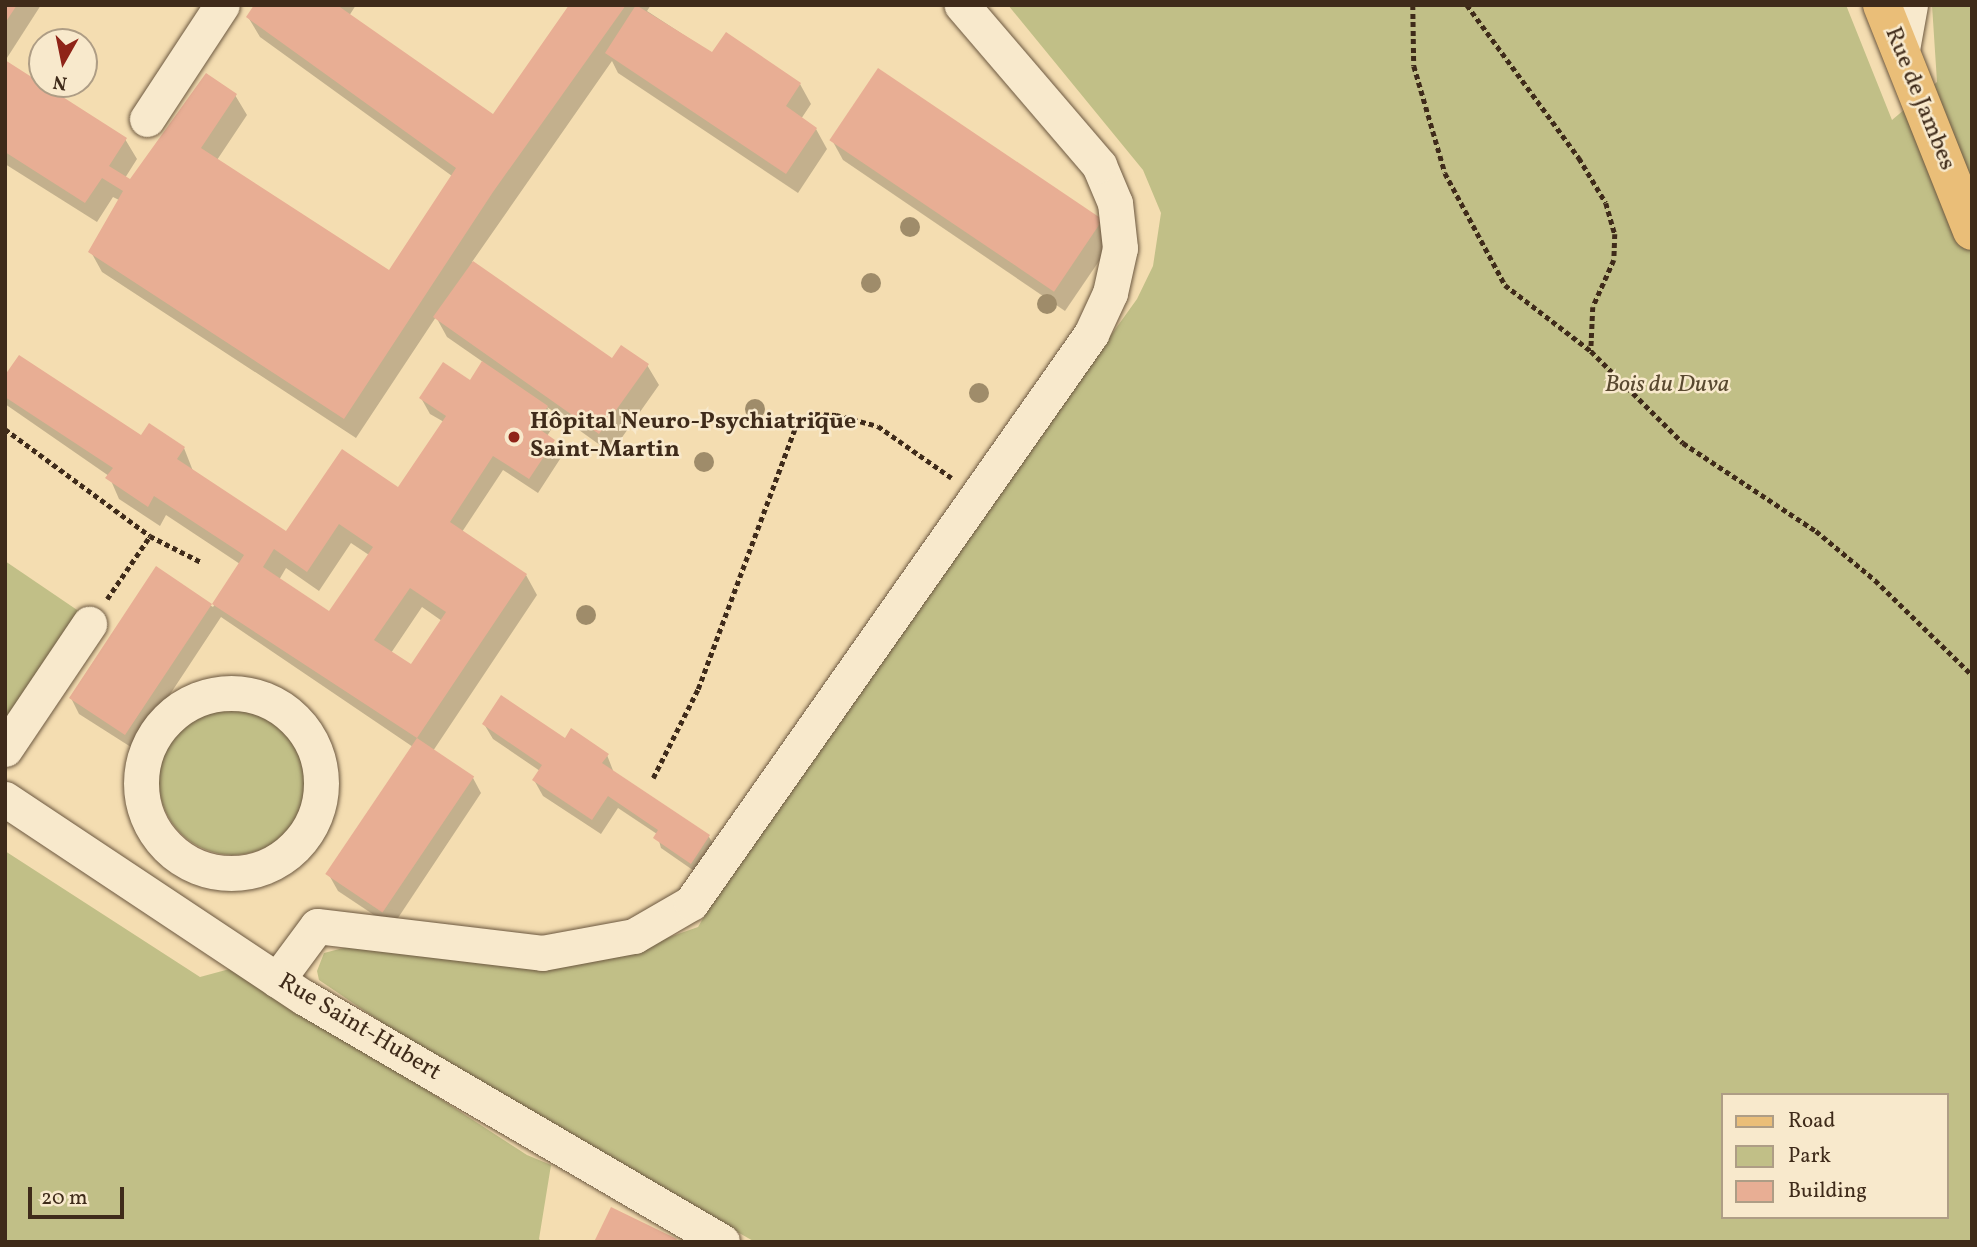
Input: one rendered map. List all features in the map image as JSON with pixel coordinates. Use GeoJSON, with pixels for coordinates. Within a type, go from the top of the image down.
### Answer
{"type":"FeatureCollection","features":[{"type":"Feature","properties":{"kind":"main road","name":"Rue de Jambes"},"geometry":{"type":"LineString","coordinates":[[1882,5],[1972,231]]}},
{"type":"Feature","properties":{"kind":"street"},"geometry":{"type":"LineString","coordinates":[[147,119],[222,5]]}},
{"type":"Feature","properties":{"kind":"street"},"geometry":{"type":"LineString","coordinates":[[277,979],[317,926],[542,953],[634,936],[691,903],[1091,334],[1110,293],[1120,248],[1115,203],[1099,165],[962,5]]}},
{"type":"Feature","properties":{"kind":"street"},"geometry":{"type":"LineString","coordinates":[[1901,55],[1910,5]]}},
{"type":"Feature","properties":{"kind":"street"},"geometry":{"type":"LineString","coordinates":[[5,749],[89,624]]}},
{"type":"Feature","properties":{"kind":"street"},"geometry":{"type":"LineString","coordinates":[[229,692],[258,697],[284,710],[305,731],[318,758],[321,788],[315,818],[298,843],[282,856],[246,872],[215,872],[187,862],[164,843],[146,809],[141,790],[144,761],[155,734],[175,712],[200,698],[229,692]]}},
{"type":"Feature","properties":{"kind":"street","name":"Rue Saint-Hubert"},"geometry":{"type":"LineString","coordinates":[[5,799],[277,979],[722,1242]]}},
{"type":"Feature","properties":{"kind":"street"},"geometry":{"type":"LineString","coordinates":[[159,901],[187,862]]}},
{"type":"Feature","properties":{"kind":"path"},"geometry":{"type":"LineString","coordinates":[[1413,5],[1414,66],[1445,173],[1505,285],[1591,351],[1683,443],[1816,531],[1875,580],[1972,675]]}},
{"type":"Feature","properties":{"kind":"path"},"geometry":{"type":"LineString","coordinates":[[1467,5],[1579,158],[1606,203],[1615,233],[1614,260],[1593,307],[1591,351]]}},
{"type":"Feature","properties":{"kind":"path"},"geometry":{"type":"LineString","coordinates":[[1474,15],[1478,5]]}},
{"type":"Feature","properties":{"kind":"path"},"geometry":{"type":"LineString","coordinates":[[653,778],[698,689],[797,423],[825,414],[878,426],[948,474],[971,503]]}},
{"type":"Feature","properties":{"kind":"path"},"geometry":{"type":"LineString","coordinates":[[5,429],[150,536],[203,563]]}},
{"type":"Feature","properties":{"kind":"path"},"geometry":{"type":"LineString","coordinates":[[89,624],[150,536]]}},
{"type":"Feature","properties":{"kind":"green space","name":"Bois du Duva"},"geometry":{"type":"Polygon","coordinates":[[[1008,5],[1846,5],[1892,120],[1937,82],[1932,5],[1972,5],[1972,1242],[755,1242],[443,1064],[319,980],[317,971],[324,953],[351,946],[523,965],[644,946],[698,927],[752,834],[1137,299],[1153,266],[1161,213],[1143,170],[1008,5]]]}},
{"type":"Feature","properties":{"kind":"green space"},"geometry":{"type":"Polygon","coordinates":[[[5,561],[83,614],[5,729],[5,561]]]}},
{"type":"Feature","properties":{"kind":"green space"},"geometry":{"type":"Polygon","coordinates":[[[233,707],[261,713],[285,729],[301,753],[307,781],[301,809],[285,833],[261,849],[233,855],[205,849],[181,833],[165,809],[159,781],[165,753],[181,729],[205,713],[233,707]]]}},
{"type":"Feature","properties":{"kind":"green space"},"geometry":{"type":"Polygon","coordinates":[[[5,851],[200,977],[237,967],[527,1155],[551,1165],[539,1239],[542,1242],[5,1242],[5,851]]]}},
{"type":"Feature","properties":{"kind":"building"},"geometry":{"type":"Polygon","coordinates":[[[5,5],[17,5],[5,23],[5,5]]]}},
{"type":"Feature","properties":{"kind":"building"},"geometry":{"type":"Polygon","coordinates":[[[254,5],[337,5],[493,114],[569,5],[626,5],[493,192],[344,419],[88,252],[123,191],[102,178],[85,203],[5,152],[5,60],[28,75],[28,98],[64,98],[127,138],[109,166],[130,179],[206,73],[237,94],[201,148],[389,270],[456,168],[246,17],[254,5]]]}},
{"type":"Feature","properties":{"kind":"building"},"geometry":{"type":"Polygon","coordinates":[[[636,5],[712,52],[726,32],[801,83],[786,106],[817,128],[786,174],[605,53],[636,5]]]}},
{"type":"Feature","properties":{"kind":"building"},"geometry":{"type":"Polygon","coordinates":[[[878,68],[1103,220],[1054,292],[829,140],[878,68]]]}},
{"type":"Feature","properties":{"kind":"building"},"geometry":{"type":"Polygon","coordinates":[[[473,261],[612,358],[621,345],[649,364],[599,434],[433,317],[473,261]]]}},
{"type":"Feature","properties":{"kind":"building"},"geometry":{"type":"Polygon","coordinates":[[[19,355],[141,435],[149,423],[185,447],[177,459],[286,531],[342,449],[398,487],[446,416],[419,398],[443,362],[470,380],[482,361],[548,406],[535,426],[555,440],[529,479],[493,456],[450,522],[527,574],[417,738],[212,604],[244,555],[154,496],[148,507],[105,478],[113,468],[5,397],[5,375],[19,355]],[[339,524],[307,572],[274,549],[263,567],[329,611],[373,547],[339,524]],[[410,588],[374,640],[411,664],[446,612],[410,588]]]}},
{"type":"Feature","properties":{"kind":"building"},"geometry":{"type":"Polygon","coordinates":[[[156,566],[212,604],[125,735],[69,698],[156,566]]]}},
{"type":"Feature","properties":{"kind":"building"},"geometry":{"type":"Polygon","coordinates":[[[501,695],[565,738],[571,728],[609,754],[602,763],[710,835],[691,864],[653,838],[658,830],[608,796],[592,820],[532,780],[542,765],[482,724],[501,695]]]}},
{"type":"Feature","properties":{"kind":"building"},"geometry":{"type":"Polygon","coordinates":[[[417,738],[474,777],[382,913],[325,874],[417,738]]]}},
{"type":"Feature","properties":{"kind":"building"},"geometry":{"type":"Polygon","coordinates":[[[611,1207],[677,1239],[675,1242],[594,1242],[611,1207]]]}},
{"type":"Feature","properties":{"kind":"place","name":"Hôpital Neuro-Psychiatrique Saint-Martin"},"geometry":{"type":"Point","coordinates":[514,437]}}]}
